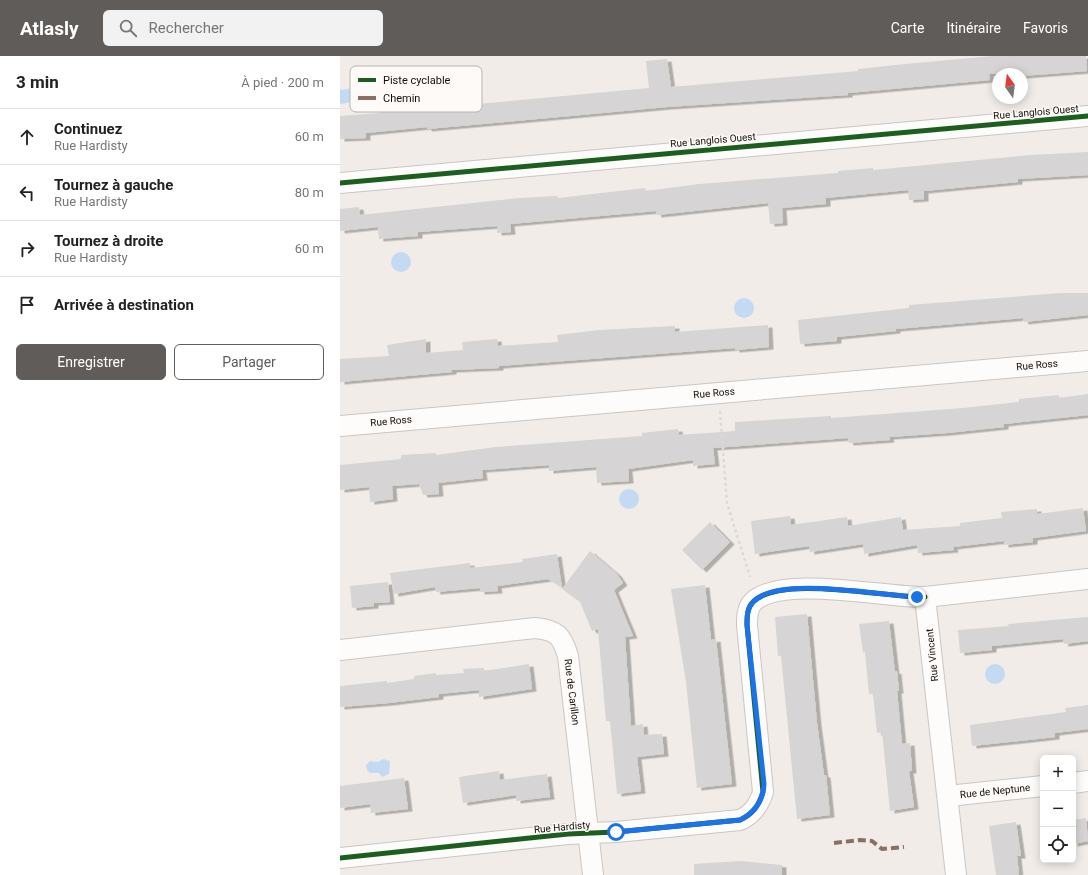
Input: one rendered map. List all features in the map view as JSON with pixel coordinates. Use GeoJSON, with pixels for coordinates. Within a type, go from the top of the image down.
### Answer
{"type":"FeatureCollection","features":[{"type":"Feature","properties":{"kind":"street","name":"Rue Langlois Ouest"},"geometry":{"type":"LineString","coordinates":[[340,183],[1088,116]]}},
{"type":"Feature","properties":{"kind":"street","name":"Rue Ross"},"geometry":{"type":"LineString","coordinates":[[340,426],[1088,361]]}},
{"type":"Feature","properties":{"kind":"street"},"geometry":{"type":"LineString","coordinates":[[925,597],[1088,579]]}},
{"type":"Feature","properties":{"kind":"street","name":"Rue Hardisty"},"geometry":{"type":"LineString","coordinates":[[340,858],[589,833],[731,822],[748,816],[760,801],[764,784],[747,616],[752,602],[772,593],[814,588],[925,597]]}},
{"type":"Feature","properties":{"kind":"street","name":"Rue Vincent"},"geometry":{"type":"LineString","coordinates":[[925,597],[956,875]]}},
{"type":"Feature","properties":{"kind":"street","name":"Rue de Carillon"},"geometry":{"type":"LineString","coordinates":[[340,650],[536,628],[555,632],[561,639],[568,656],[593,875]]}},
{"type":"Feature","properties":{"kind":"street"},"geometry":{"type":"LineString","coordinates":[[1076,782],[1088,781]]}},
{"type":"Feature","properties":{"kind":"street","name":"Rue de Neptune"},"geometry":{"type":"LineString","coordinates":[[948,796],[1040,786]]}},
{"type":"Feature","properties":{"kind":"path"},"geometry":{"type":"LineString","coordinates":[[720,410],[727,503],[750,577]]}},
{"type":"Feature","properties":{"kind":"water"},"geometry":{"type":"Polygon","coordinates":[[[350,89],[350,102],[340,104],[340,90],[350,89]]]}},
{"type":"Feature","properties":{"kind":"water"},"geometry":{"type":"Polygon","coordinates":[[[401,252],[408,255],[411,262],[408,269],[401,272],[394,269],[391,262],[394,255],[401,252]]]}},
{"type":"Feature","properties":{"kind":"water"},"geometry":{"type":"Polygon","coordinates":[[[744,298],[751,301],[754,308],[751,315],[744,318],[737,315],[734,308],[737,301],[744,298]]]}},
{"type":"Feature","properties":{"kind":"water"},"geometry":{"type":"Polygon","coordinates":[[[625,489],[633,489],[639,495],[639,503],[633,509],[625,509],[619,503],[619,495],[625,489]]]}},
{"type":"Feature","properties":{"kind":"water"},"geometry":{"type":"Polygon","coordinates":[[[995,664],[1002,667],[1005,674],[1002,681],[995,684],[988,681],[985,674],[988,667],[995,664]]]}},
{"type":"Feature","properties":{"kind":"water"},"geometry":{"type":"Polygon","coordinates":[[[383,759],[390,761],[389,774],[382,777],[379,773],[370,773],[367,770],[366,765],[370,761],[378,762],[383,759]]]}},
{"type":"Feature","properties":{"kind":"building"},"geometry":{"type":"Polygon","coordinates":[[[993,56],[1086,56],[1087,71],[1028,76],[1028,68],[992,68],[992,74],[989,74],[990,80],[848,93],[848,95],[667,107],[427,129],[427,127],[366,133],[366,138],[340,139],[340,116],[380,112],[482,112],[482,104],[649,88],[646,61],[667,59],[671,87],[858,71],[858,69],[993,56]]]}},
{"type":"Feature","properties":{"kind":"building"},"geometry":{"type":"Polygon","coordinates":[[[1088,152],[1088,175],[1018,179],[1018,182],[924,191],[924,199],[909,200],[908,190],[826,198],[826,204],[782,208],[783,223],[770,224],[768,203],[657,215],[656,211],[510,224],[511,232],[497,233],[497,226],[418,232],[418,236],[379,239],[378,227],[340,231],[340,209],[359,207],[360,215],[519,198],[557,196],[558,198],[645,188],[646,191],[699,184],[838,173],[838,171],[873,168],[873,170],[1030,155],[1088,152]]]}},
{"type":"Feature","properties":{"kind":"building"},"geometry":{"type":"Polygon","coordinates":[[[1061,293],[1088,293],[1088,315],[1024,322],[1023,318],[896,329],[896,331],[837,337],[837,341],[800,344],[798,320],[909,308],[909,305],[1061,293]]]}},
{"type":"Feature","properties":{"kind":"building"},"geometry":{"type":"Polygon","coordinates":[[[768,325],[769,347],[735,350],[735,348],[499,366],[499,368],[452,370],[452,372],[340,382],[340,359],[389,356],[387,345],[426,339],[426,353],[463,350],[462,342],[497,339],[498,346],[558,342],[557,335],[599,330],[675,326],[675,332],[768,325]]]}},
{"type":"Feature","properties":{"kind":"building"},"geometry":{"type":"Polygon","coordinates":[[[1088,394],[1088,415],[1004,424],[1004,427],[889,437],[890,440],[849,443],[848,438],[713,448],[715,464],[693,466],[693,460],[628,469],[629,481],[597,483],[596,467],[549,471],[549,465],[482,470],[483,478],[438,483],[439,494],[423,495],[419,484],[392,486],[393,499],[370,502],[369,487],[340,490],[340,465],[401,459],[401,455],[436,453],[436,455],[496,447],[642,436],[642,433],[678,429],[679,435],[735,431],[735,422],[831,416],[831,418],[963,408],[1019,402],[1019,399],[1059,395],[1059,398],[1088,394]]]}},
{"type":"Feature","properties":{"kind":"building"},"geometry":{"type":"Polygon","coordinates":[[[1083,508],[1086,531],[1033,538],[1033,542],[1004,545],[1004,541],[953,547],[954,550],[918,553],[917,545],[864,554],[863,544],[810,552],[809,546],[755,554],[751,521],[790,516],[791,525],[847,517],[848,526],[901,517],[903,530],[960,526],[960,523],[1002,518],[1001,512],[1037,509],[1037,514],[1083,508]]]}},
{"type":"Feature","properties":{"kind":"building"},"geometry":{"type":"Polygon","coordinates":[[[710,522],[730,542],[702,570],[682,550],[710,522]]]}},
{"type":"Feature","properties":{"kind":"building"},"geometry":{"type":"Polygon","coordinates":[[[590,551],[617,574],[623,583],[614,590],[633,636],[625,637],[631,726],[643,724],[644,735],[662,734],[664,754],[637,757],[641,791],[617,794],[610,721],[606,721],[598,629],[592,631],[580,602],[562,589],[590,551]]]}},
{"type":"Feature","properties":{"kind":"building"},"geometry":{"type":"Polygon","coordinates":[[[557,554],[562,588],[548,579],[497,586],[498,591],[480,592],[480,588],[436,592],[435,587],[394,594],[390,573],[470,563],[470,568],[523,562],[522,559],[557,554]]]}},
{"type":"Feature","properties":{"kind":"building"},"geometry":{"type":"Polygon","coordinates":[[[388,582],[390,602],[374,603],[374,606],[352,608],[350,586],[388,582]]]}},
{"type":"Feature","properties":{"kind":"building"},"geometry":{"type":"Polygon","coordinates":[[[705,585],[711,640],[716,639],[732,784],[697,788],[686,682],[671,589],[705,585]]]}},
{"type":"Feature","properties":{"kind":"building"},"geometry":{"type":"Polygon","coordinates":[[[807,614],[817,723],[824,775],[826,775],[830,815],[797,819],[781,656],[778,656],[775,617],[807,614]]]}},
{"type":"Feature","properties":{"kind":"building"},"geometry":{"type":"Polygon","coordinates":[[[1088,617],[1088,641],[1064,644],[1063,639],[992,646],[992,650],[960,653],[958,630],[1088,617]]]}},
{"type":"Feature","properties":{"kind":"building"},"geometry":{"type":"Polygon","coordinates":[[[889,621],[895,672],[897,671],[899,691],[897,691],[902,744],[910,743],[912,771],[909,771],[914,807],[890,811],[882,732],[877,733],[873,694],[869,694],[865,652],[863,653],[859,624],[889,621]]]}},
{"type":"Feature","properties":{"kind":"building"},"geometry":{"type":"Polygon","coordinates":[[[529,664],[532,689],[479,697],[479,690],[439,694],[439,697],[340,707],[340,686],[387,681],[387,683],[414,679],[414,676],[436,673],[436,675],[464,673],[463,669],[484,668],[484,671],[529,664]]]}},
{"type":"Feature","properties":{"kind":"building"},"geometry":{"type":"Polygon","coordinates":[[[1088,705],[1088,729],[1055,733],[1055,737],[972,746],[970,725],[1066,712],[1065,708],[1088,705]]]}},
{"type":"Feature","properties":{"kind":"building"},"geometry":{"type":"Polygon","coordinates":[[[499,771],[500,780],[547,774],[550,797],[516,801],[516,795],[463,803],[459,777],[499,771]]]}},
{"type":"Feature","properties":{"kind":"building"},"geometry":{"type":"Polygon","coordinates":[[[404,778],[408,809],[371,813],[370,804],[340,808],[340,786],[404,778]]]}},
{"type":"Feature","properties":{"kind":"building"},"geometry":{"type":"Polygon","coordinates":[[[1086,818],[1088,841],[1076,843],[1076,820],[1086,818]]]}},
{"type":"Feature","properties":{"kind":"building"},"geometry":{"type":"Polygon","coordinates":[[[1016,822],[1021,856],[1017,856],[1019,875],[996,875],[989,826],[1016,822]]]}},
{"type":"Feature","properties":{"kind":"building"},"geometry":{"type":"Polygon","coordinates":[[[740,861],[782,865],[782,875],[694,875],[694,864],[740,861]]]}},
{"type":"Feature","properties":{"kind":"marked path"},"geometry":{"type":"LineString","coordinates":[[834,843],[860,840],[872,841],[882,849],[904,847]]}},
{"type":"Feature","properties":{"kind":"cycle path"},"geometry":{"type":"LineString","coordinates":[[340,183],[1088,116]]}},
{"type":"Feature","properties":{"kind":"cycle path"},"geometry":{"type":"LineString","coordinates":[[340,858],[568,834],[616,832],[740,820],[749,815],[755,809],[763,792],[747,625],[748,613],[751,604],[767,594],[786,590],[810,588],[925,597]]}},
{"type":"Feature","properties":{"kind":"route"},"geometry":{"type":"LineString","coordinates":[[616,832],[731,822],[748,816],[760,801],[764,784],[747,625],[748,608],[752,602],[768,594],[814,588],[917,597]]}}]}
